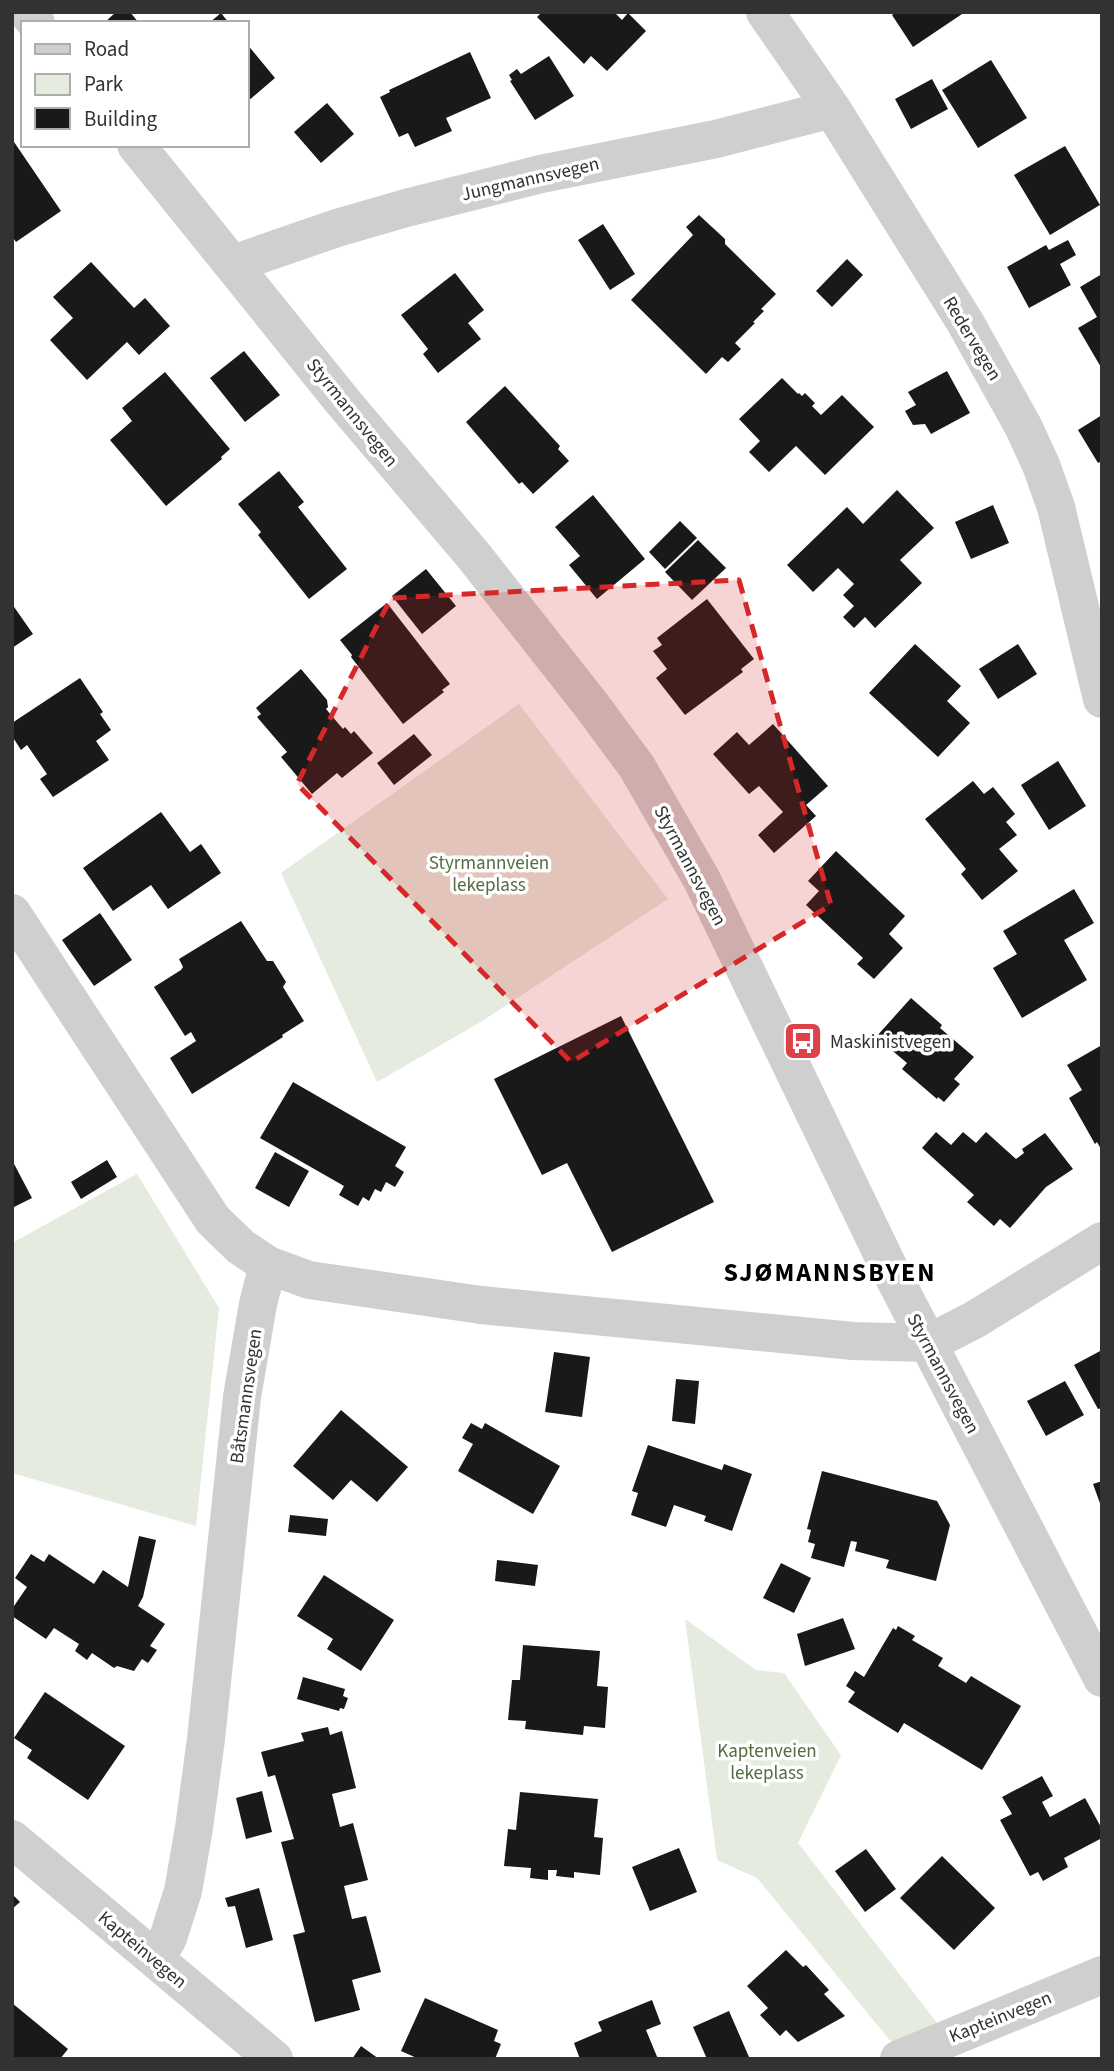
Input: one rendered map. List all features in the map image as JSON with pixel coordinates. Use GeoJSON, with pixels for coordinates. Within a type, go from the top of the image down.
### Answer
{"type":"FeatureCollection","features":[{"type":"Feature","properties":{"kind":"street","name":"Redervegen"},"geometry":{"type":"LineString","coordinates":[[765,12],[832,108],[965,322],[1023,426],[1056,507],[1102,699]]}},
{"type":"Feature","properties":{"kind":"street","name":"Jungmannsvegen"},"geometry":{"type":"LineString","coordinates":[[233,264],[405,208],[541,174],[716,139],[832,108]]}},
{"type":"Feature","properties":{"kind":"street","name":"Styrmannsvegen"},"geometry":{"type":"LineString","coordinates":[[138,147],[344,403],[472,555],[637,767],[702,880],[889,1268],[1102,1678]]}},
{"type":"Feature","properties":{"kind":"street"},"geometry":{"type":"LineString","coordinates":[[12,913],[213,1220],[241,1247],[268,1265],[309,1280],[481,1305],[853,1341],[929,1343],[974,1320],[1102,1241]]}},
{"type":"Feature","properties":{"kind":"street","name":"Båtsmannsvegen"},"geometry":{"type":"LineString","coordinates":[[156,1959],[168,1938],[183,1891],[194,1828],[242,1397],[268,1265]]}},
{"type":"Feature","properties":{"kind":"street","name":"Kapteinvegen"},"geometry":{"type":"LineString","coordinates":[[12,1839],[274,2059]]}},
{"type":"Feature","properties":{"kind":"street","name":"Kapteinvegen"},"geometry":{"type":"LineString","coordinates":[[898,2059],[1102,1975]]}},
{"type":"Feature","properties":{"kind":"highlighted area"},"geometry":{"type":"Polygon","coordinates":[[[739,580],[831,905],[571,1062],[297,784],[391,598],[739,580]]]}},
{"type":"Feature","properties":{"kind":"green space","name":"Styrmannveien lekeplass"},"geometry":{"type":"Polygon","coordinates":[[[519,704],[668,899],[479,1023],[377,1082],[281,873],[519,704]]]}},
{"type":"Feature","properties":{"kind":"green space"},"geometry":{"type":"Polygon","coordinates":[[[137,1174],[219,1308],[196,1526],[12,1473],[12,1243],[137,1174]]]}},
{"type":"Feature","properties":{"kind":"green space","name":"Kaptenveien lekeplass"},"geometry":{"type":"Polygon","coordinates":[[[685,1619],[756,1670],[784,1673],[841,1755],[798,1843],[941,2028],[892,2043],[757,1878],[717,1860],[685,1619]]]}},
{"type":"Feature","properties":{"kind":"building"},"geometry":{"type":"Polygon","coordinates":[[[116,12],[130,12],[137,21],[106,21],[116,12]]]}},
{"type":"Feature","properties":{"kind":"building"},"geometry":{"type":"Polygon","coordinates":[[[542,12],[614,12],[622,20],[628,13],[646,31],[607,71],[591,56],[584,64],[537,17],[542,12]]]}},
{"type":"Feature","properties":{"kind":"building"},"geometry":{"type":"Polygon","coordinates":[[[896,12],[965,12],[913,47],[892,15],[896,12]]]}},
{"type":"Feature","properties":{"kind":"building"},"geometry":{"type":"Polygon","coordinates":[[[221,13],[227,21],[211,21],[221,13]]]}},
{"type":"Feature","properties":{"kind":"building"},"geometry":{"type":"Polygon","coordinates":[[[248,45],[275,78],[248,101],[248,45]]]}},
{"type":"Feature","properties":{"kind":"building"},"geometry":{"type":"Polygon","coordinates":[[[470,52],[491,98],[446,118],[452,131],[415,147],[408,133],[399,137],[380,97],[390,92],[389,90],[470,52]]]}},
{"type":"Feature","properties":{"kind":"building"},"geometry":{"type":"Polygon","coordinates":[[[549,56],[574,96],[535,120],[510,81],[512,80],[509,75],[517,69],[521,74],[549,56]]]}},
{"type":"Feature","properties":{"kind":"building"},"geometry":{"type":"Polygon","coordinates":[[[991,60],[1027,118],[978,148],[942,90],[991,60]]]}},
{"type":"Feature","properties":{"kind":"building"},"geometry":{"type":"Polygon","coordinates":[[[932,79],[948,109],[911,129],[895,99],[932,79]]]}},
{"type":"Feature","properties":{"kind":"building"},"geometry":{"type":"Polygon","coordinates":[[[327,103],[354,134],[321,163],[294,132],[327,103]]]}},
{"type":"Feature","properties":{"kind":"building"},"geometry":{"type":"Polygon","coordinates":[[[12,139],[61,211],[16,242],[12,236],[12,139]]]}},
{"type":"Feature","properties":{"kind":"building"},"geometry":{"type":"Polygon","coordinates":[[[1065,146],[1100,205],[1050,235],[1014,175],[1065,146]]]}},
{"type":"Feature","properties":{"kind":"building"},"geometry":{"type":"Polygon","coordinates":[[[699,215],[776,294],[761,309],[764,311],[753,322],[755,323],[735,343],[741,349],[728,362],[722,357],[706,374],[631,300],[693,235],[686,227],[699,215]]]}},
{"type":"Feature","properties":{"kind":"building"},"geometry":{"type":"Polygon","coordinates":[[[603,224],[635,274],[610,290],[578,240],[603,224]]]}},
{"type":"Feature","properties":{"kind":"building"},"geometry":{"type":"Polygon","coordinates":[[[1068,240],[1076,255],[1060,264],[1071,285],[1029,308],[1007,267],[1046,245],[1049,250],[1068,240]]]}},
{"type":"Feature","properties":{"kind":"building"},"geometry":{"type":"Polygon","coordinates":[[[847,259],[863,275],[832,307],[816,291],[847,259]]]}},
{"type":"Feature","properties":{"kind":"building"},"geometry":{"type":"Polygon","coordinates":[[[91,262],[134,308],[145,298],[170,326],[139,355],[127,342],[87,380],[50,340],[73,318],[53,297],[91,262]]]}},
{"type":"Feature","properties":{"kind":"building"},"geometry":{"type":"Polygon","coordinates":[[[455,273],[484,310],[468,323],[481,339],[438,373],[423,354],[428,349],[401,315],[455,273]]]}},
{"type":"Feature","properties":{"kind":"building"},"geometry":{"type":"Polygon","coordinates":[[[1102,274],[1102,369],[1078,328],[1097,317],[1080,287],[1102,274]]]}},
{"type":"Feature","properties":{"kind":"building"},"geometry":{"type":"Polygon","coordinates":[[[244,351],[280,395],[245,422],[210,378],[244,351]]]}},
{"type":"Feature","properties":{"kind":"building"},"geometry":{"type":"Polygon","coordinates":[[[947,371],[970,413],[931,434],[925,424],[913,425],[905,411],[916,405],[908,392],[947,371]]]}},
{"type":"Feature","properties":{"kind":"building"},"geometry":{"type":"Polygon","coordinates":[[[165,372],[230,449],[222,459],[166,506],[110,440],[132,421],[122,408],[165,372]]]}},
{"type":"Feature","properties":{"kind":"building"},"geometry":{"type":"Polygon","coordinates":[[[782,378],[798,394],[802,396],[805,393],[815,403],[812,406],[821,415],[842,395],[874,427],[825,475],[796,446],[769,472],[749,452],[760,441],[739,419],[782,378]]]}},
{"type":"Feature","properties":{"kind":"building"},"geometry":{"type":"Polygon","coordinates":[[[505,386],[560,446],[558,449],[569,461],[533,494],[522,482],[519,484],[466,422],[505,386]]]}},
{"type":"Feature","properties":{"kind":"building"},"geometry":{"type":"Polygon","coordinates":[[[1102,415],[1102,461],[1098,463],[1078,430],[1102,415]]]}},
{"type":"Feature","properties":{"kind":"building"},"geometry":{"type":"Polygon","coordinates":[[[279,471],[304,502],[298,507],[347,569],[309,599],[258,535],[261,532],[238,504],[279,471]]]}},
{"type":"Feature","properties":{"kind":"building"},"geometry":{"type":"Polygon","coordinates":[[[897,490],[934,528],[900,560],[922,583],[875,628],[865,617],[854,628],[843,617],[854,606],[843,595],[854,584],[838,568],[813,592],[787,565],[847,507],[863,524],[897,490]]]}},
{"type":"Feature","properties":{"kind":"building"},"geometry":{"type":"Polygon","coordinates":[[[593,495],[645,559],[597,599],[569,565],[580,556],[555,527],[593,495]]]}},
{"type":"Feature","properties":{"kind":"building"},"geometry":{"type":"Polygon","coordinates":[[[993,505],[1009,543],[971,559],[955,522],[993,505]]]}},
{"type":"Feature","properties":{"kind":"building"},"geometry":{"type":"Polygon","coordinates":[[[680,521],[697,538],[665,569],[649,552],[680,521]]]}},
{"type":"Feature","properties":{"kind":"building"},"geometry":{"type":"Polygon","coordinates":[[[698,540],[726,568],[692,600],[665,572],[698,540]]]}},
{"type":"Feature","properties":{"kind":"building"},"geometry":{"type":"Polygon","coordinates":[[[426,569],[456,606],[422,634],[392,596],[426,569]]]}},
{"type":"Feature","properties":{"kind":"building"},"geometry":{"type":"Polygon","coordinates":[[[707,599],[754,659],[741,669],[743,672],[685,715],[656,678],[667,669],[653,651],[662,645],[657,638],[707,599]]]}},
{"type":"Feature","properties":{"kind":"building"},"geometry":{"type":"Polygon","coordinates":[[[387,603],[450,684],[442,690],[444,692],[403,724],[340,640],[387,603]]]}},
{"type":"Feature","properties":{"kind":"building"},"geometry":{"type":"Polygon","coordinates":[[[12,604],[33,634],[12,648],[12,604]]]}},
{"type":"Feature","properties":{"kind":"building"},"geometry":{"type":"Polygon","coordinates":[[[915,644],[961,686],[947,701],[970,723],[938,757],[869,693],[915,644]]]}},
{"type":"Feature","properties":{"kind":"building"},"geometry":{"type":"Polygon","coordinates":[[[1018,644],[1037,674],[998,699],[979,669],[1018,644]]]}},
{"type":"Feature","properties":{"kind":"building"},"geometry":{"type":"Polygon","coordinates":[[[301,669],[327,700],[326,709],[343,729],[345,727],[351,734],[354,731],[373,753],[342,778],[337,773],[312,794],[281,757],[287,752],[257,717],[261,714],[256,708],[301,669]]]}},
{"type":"Feature","properties":{"kind":"building"},"geometry":{"type":"Polygon","coordinates":[[[80,678],[103,712],[100,714],[111,730],[96,741],[109,760],[53,797],[40,779],[47,774],[27,745],[21,750],[12,736],[12,723],[80,678]]]}},
{"type":"Feature","properties":{"kind":"building"},"geometry":{"type":"Polygon","coordinates":[[[773,724],[828,786],[806,805],[816,816],[774,853],[758,835],[783,812],[759,786],[749,794],[713,754],[737,732],[749,745],[773,724]]]}},
{"type":"Feature","properties":{"kind":"building"},"geometry":{"type":"Polygon","coordinates":[[[414,734],[432,755],[394,785],[377,763],[414,734]]]}},
{"type":"Feature","properties":{"kind":"building"},"geometry":{"type":"Polygon","coordinates":[[[1058,761],[1086,806],[1049,830],[1021,785],[1058,761]]]}},
{"type":"Feature","properties":{"kind":"building"},"geometry":{"type":"Polygon","coordinates":[[[973,781],[984,794],[993,787],[1015,814],[1006,822],[1017,835],[999,849],[1018,871],[982,900],[961,874],[966,869],[925,819],[973,781]]]}},
{"type":"Feature","properties":{"kind":"building"},"geometry":{"type":"Polygon","coordinates":[[[161,812],[190,852],[201,844],[221,873],[168,909],[151,885],[113,911],[83,868],[161,812]]]}},
{"type":"Feature","properties":{"kind":"building"},"geometry":{"type":"Polygon","coordinates":[[[836,851],[905,916],[889,934],[903,948],[874,979],[857,964],[863,958],[806,905],[819,891],[808,881],[836,851]]]}},
{"type":"Feature","properties":{"kind":"building"},"geometry":{"type":"Polygon","coordinates":[[[1074,889],[1094,923],[1064,940],[1087,980],[1022,1018],[993,968],[1017,954],[1003,931],[1074,889]]]}},
{"type":"Feature","properties":{"kind":"building"},"geometry":{"type":"Polygon","coordinates":[[[100,913],[132,960],[94,986],[62,940],[100,913]]]}},
{"type":"Feature","properties":{"kind":"building"},"geometry":{"type":"Polygon","coordinates":[[[241,921],[267,961],[273,961],[286,982],[283,987],[304,1021],[192,1094],[170,1058],[196,1041],[191,1032],[185,1036],[154,987],[181,970],[183,967],[179,959],[241,921]]]}},
{"type":"Feature","properties":{"kind":"building"},"geometry":{"type":"Polygon","coordinates":[[[911,998],[974,1057],[954,1079],[960,1084],[944,1102],[902,1069],[907,1063],[876,1037],[911,998]]]}},
{"type":"Feature","properties":{"kind":"building"},"geometry":{"type":"Polygon","coordinates":[[[621,1016],[714,1202],[612,1252],[567,1163],[542,1175],[494,1079],[621,1016]]]}},
{"type":"Feature","properties":{"kind":"building"},"geometry":{"type":"Polygon","coordinates":[[[1102,1045],[1102,1151],[1097,1142],[1095,1144],[1069,1098],[1082,1090],[1067,1065],[1102,1045]]]}},
{"type":"Feature","properties":{"kind":"building"},"geometry":{"type":"Polygon","coordinates":[[[293,1082],[406,1147],[395,1166],[404,1172],[395,1187],[386,1182],[381,1192],[375,1189],[369,1201],[363,1197],[358,1206],[339,1195],[344,1186],[260,1138],[293,1082]]]}},
{"type":"Feature","properties":{"kind":"building"},"geometry":{"type":"Polygon","coordinates":[[[936,1132],[951,1145],[963,1132],[976,1143],[986,1132],[1016,1159],[1024,1153],[1022,1149],[1045,1133],[1073,1169],[1046,1187],[1010,1228],[1000,1219],[994,1226],[967,1202],[974,1195],[922,1148],[936,1132]]]}},
{"type":"Feature","properties":{"kind":"building"},"geometry":{"type":"Polygon","coordinates":[[[275,1152],[309,1171],[289,1207],[255,1188],[275,1152]]]}},
{"type":"Feature","properties":{"kind":"building"},"geometry":{"type":"Polygon","coordinates":[[[12,1160],[32,1198],[12,1208],[12,1160]]]}},
{"type":"Feature","properties":{"kind":"building"},"geometry":{"type":"Polygon","coordinates":[[[107,1160],[117,1177],[81,1199],[71,1182],[107,1160]]]}},
{"type":"Feature","properties":{"kind":"building"},"geometry":{"type":"Polygon","coordinates":[[[1102,1350],[1102,1408],[1098,1409],[1074,1365],[1102,1350]]]}},
{"type":"Feature","properties":{"kind":"building"},"geometry":{"type":"Polygon","coordinates":[[[554,1352],[590,1357],[582,1417],[545,1412],[554,1352]]]}},
{"type":"Feature","properties":{"kind":"building"},"geometry":{"type":"Polygon","coordinates":[[[676,1379],[699,1381],[695,1424],[672,1421],[676,1379]]]}},
{"type":"Feature","properties":{"kind":"building"},"geometry":{"type":"Polygon","coordinates":[[[1065,1381],[1084,1415],[1046,1436],[1027,1401],[1065,1381]]]}},
{"type":"Feature","properties":{"kind":"building"},"geometry":{"type":"Polygon","coordinates":[[[341,1410],[408,1467],[377,1502],[351,1480],[333,1500],[293,1466],[341,1410]]]}},
{"type":"Feature","properties":{"kind":"building"},"geometry":{"type":"Polygon","coordinates":[[[471,1423],[482,1429],[485,1423],[560,1466],[533,1514],[458,1471],[473,1444],[462,1438],[471,1423]]]}},
{"type":"Feature","properties":{"kind":"building"},"geometry":{"type":"Polygon","coordinates":[[[648,1445],[722,1470],[724,1464],[752,1474],[732,1531],[704,1521],[706,1516],[674,1505],[666,1527],[631,1515],[638,1493],[632,1491],[648,1445]]]}},
{"type":"Feature","properties":{"kind":"building"},"geometry":{"type":"Polygon","coordinates":[[[822,1471],[937,1501],[950,1525],[936,1581],[886,1568],[889,1560],[855,1551],[857,1542],[851,1541],[844,1567],[811,1558],[815,1544],[808,1542],[811,1530],[807,1529],[822,1471]]]}},
{"type":"Feature","properties":{"kind":"building"},"geometry":{"type":"Polygon","coordinates":[[[1102,1481],[1102,1506],[1101,1506],[1093,1484],[1102,1481]]]}},
{"type":"Feature","properties":{"kind":"building"},"geometry":{"type":"Polygon","coordinates":[[[290,1515],[328,1519],[326,1536],[288,1532],[290,1515]]]}},
{"type":"Feature","properties":{"kind":"building"},"geometry":{"type":"Polygon","coordinates":[[[139,1536],[156,1540],[143,1597],[138,1606],[165,1624],[150,1646],[157,1650],[148,1663],[142,1659],[134,1671],[117,1666],[114,1668],[92,1653],[87,1660],[75,1651],[79,1644],[54,1628],[46,1639],[12,1616],[12,1609],[27,1587],[15,1578],[31,1554],[44,1562],[49,1554],[94,1584],[103,1570],[128,1587],[139,1536]]]}},
{"type":"Feature","properties":{"kind":"building"},"geometry":{"type":"Polygon","coordinates":[[[497,1560],[538,1565],[535,1586],[495,1581],[497,1560]]]}},
{"type":"Feature","properties":{"kind":"building"},"geometry":{"type":"Polygon","coordinates":[[[781,1563],[811,1578],[794,1613],[763,1598],[781,1563]]]}},
{"type":"Feature","properties":{"kind":"building"},"geometry":{"type":"Polygon","coordinates":[[[324,1575],[394,1620],[361,1671],[327,1649],[333,1639],[297,1616],[324,1575]]]}},
{"type":"Feature","properties":{"kind":"building"},"geometry":{"type":"Polygon","coordinates":[[[843,1618],[855,1649],[805,1666],[797,1634],[843,1618]]]}},
{"type":"Feature","properties":{"kind":"building"},"geometry":{"type":"Polygon","coordinates":[[[898,1626],[915,1636],[912,1640],[943,1658],[938,1666],[966,1683],[971,1676],[1021,1706],[982,1770],[904,1723],[898,1733],[848,1702],[855,1692],[846,1686],[855,1671],[864,1677],[893,1628],[896,1630],[898,1626]]]}},
{"type":"Feature","properties":{"kind":"building"},"geometry":{"type":"Polygon","coordinates":[[[523,1645],[600,1651],[597,1686],[608,1687],[605,1728],[584,1726],[583,1735],[525,1729],[526,1721],[508,1720],[512,1680],[520,1680],[523,1645]]]}},
{"type":"Feature","properties":{"kind":"building"},"geometry":{"type":"Polygon","coordinates":[[[303,1677],[345,1689],[343,1696],[348,1698],[344,1709],[340,1708],[339,1711],[297,1699],[303,1677]]]}},
{"type":"Feature","properties":{"kind":"building"},"geometry":{"type":"Polygon","coordinates":[[[45,1692],[125,1746],[88,1800],[27,1758],[32,1750],[14,1738],[45,1692]]]}},
{"type":"Feature","properties":{"kind":"building"},"geometry":{"type":"Polygon","coordinates":[[[328,1727],[330,1735],[342,1731],[356,1788],[332,1794],[340,1827],[353,1823],[368,1880],[344,1886],[352,1919],[366,1916],[381,1972],[352,1980],[360,2010],[315,2022],[293,1935],[305,1932],[281,1842],[294,1839],[275,1775],[268,1777],[261,1752],[304,1741],[301,1733],[328,1727]]]}},
{"type":"Feature","properties":{"kind":"building"},"geometry":{"type":"Polygon","coordinates":[[[1042,1776],[1053,1796],[1042,1802],[1050,1817],[1085,1798],[1102,1829],[1102,1838],[1064,1858],[1068,1867],[1043,1881],[1038,1872],[1030,1876],[1000,1820],[1012,1814],[1002,1797],[1042,1776]]]}},
{"type":"Feature","properties":{"kind":"building"},"geometry":{"type":"Polygon","coordinates":[[[262,1791],[272,1832],[246,1839],[236,1798],[262,1791]]]}},
{"type":"Feature","properties":{"kind":"building"},"geometry":{"type":"Polygon","coordinates":[[[520,1792],[598,1799],[594,1837],[603,1838],[600,1875],[574,1872],[574,1878],[556,1876],[557,1870],[548,1870],[548,1880],[530,1878],[531,1868],[504,1866],[508,1829],[516,1830],[520,1792]]]}},
{"type":"Feature","properties":{"kind":"building"},"geometry":{"type":"Polygon","coordinates":[[[679,1848],[697,1892],[650,1911],[632,1867],[679,1848]]]}},
{"type":"Feature","properties":{"kind":"building"},"geometry":{"type":"Polygon","coordinates":[[[866,1849],[896,1889],[865,1912],[835,1871],[866,1849]]]}},
{"type":"Feature","properties":{"kind":"building"},"geometry":{"type":"Polygon","coordinates":[[[942,1856],[995,1908],[954,1950],[900,1898],[942,1856]]]}},
{"type":"Feature","properties":{"kind":"building"},"geometry":{"type":"Polygon","coordinates":[[[259,1888],[273,1940],[246,1948],[235,1906],[228,1907],[225,1898],[259,1888]]]}},
{"type":"Feature","properties":{"kind":"building"},"geometry":{"type":"Polygon","coordinates":[[[12,1894],[20,1902],[12,1909],[12,1894]]]}},
{"type":"Feature","properties":{"kind":"building"},"geometry":{"type":"Polygon","coordinates":[[[786,1950],[803,1967],[806,1965],[829,1990],[824,1994],[845,2016],[798,2042],[786,2030],[780,2036],[760,2015],[768,2008],[747,1986],[786,1950]]]}},
{"type":"Feature","properties":{"kind":"building"},"geometry":{"type":"Polygon","coordinates":[[[425,1998],[498,2030],[494,2041],[501,2044],[495,2059],[419,2059],[401,2051],[425,1998]]]}},
{"type":"Feature","properties":{"kind":"building"},"geometry":{"type":"Polygon","coordinates":[[[652,2000],[661,2024],[646,2030],[658,2059],[580,2059],[574,2043],[602,2031],[598,2022],[652,2000]]]}},
{"type":"Feature","properties":{"kind":"building"},"geometry":{"type":"Polygon","coordinates":[[[12,2003],[68,2049],[60,2059],[12,2059],[12,2003]]]}},
{"type":"Feature","properties":{"kind":"building"},"geometry":{"type":"Polygon","coordinates":[[[729,2011],[749,2057],[707,2059],[693,2027],[729,2011]]]}},
{"type":"Feature","properties":{"kind":"building"},"geometry":{"type":"Polygon","coordinates":[[[361,2046],[379,2059],[352,2059],[361,2046]]]}},
{"type":"Feature","properties":{"kind":"place","name":"Maskinistvegen"},"geometry":{"type":"Point","coordinates":[803,1041]}},
{"type":"Feature","properties":{"kind":"district","name":"SJØMANNSBYEN"},"geometry":{"type":"Point","coordinates":[830,1272]}}]}
